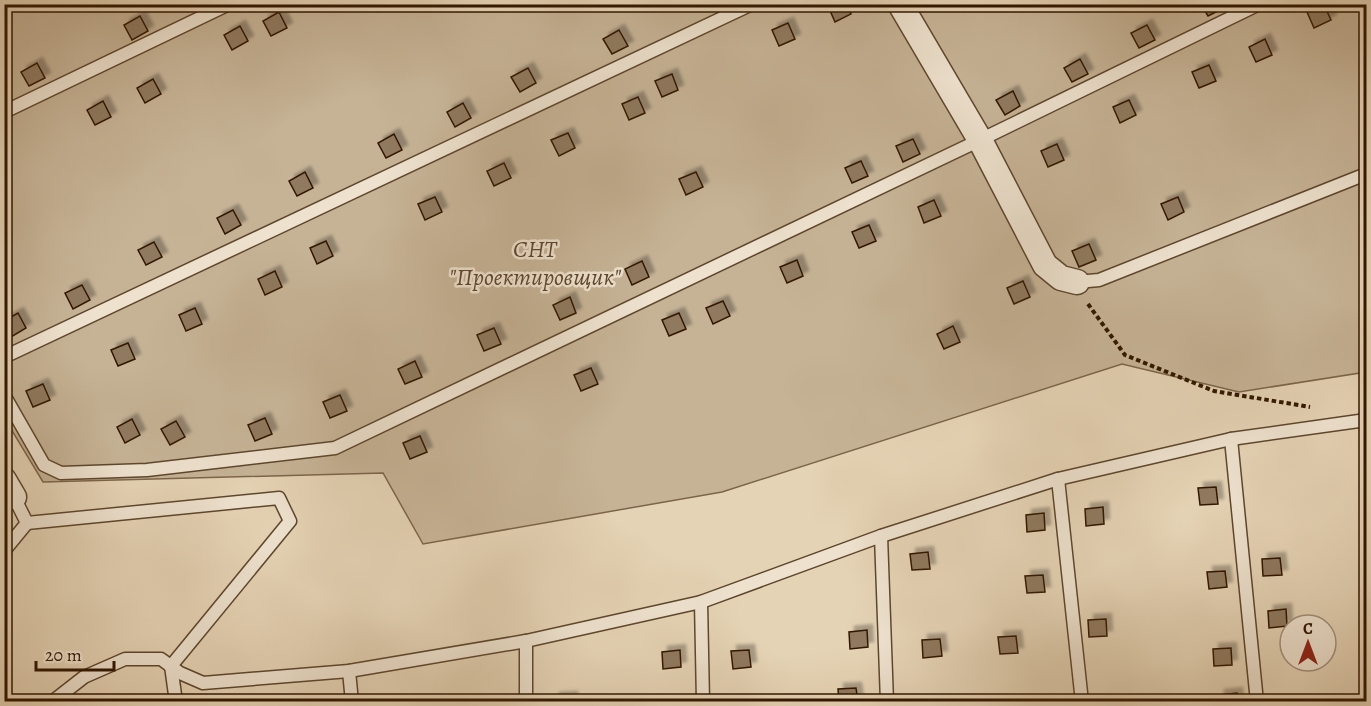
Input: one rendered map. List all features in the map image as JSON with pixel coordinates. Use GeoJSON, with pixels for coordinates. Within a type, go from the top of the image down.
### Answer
{"type":"FeatureCollection","features":[{"type":"Feature","properties":{"kind":"street"},"geometry":{"type":"LineString","coordinates":[[900,4],[980,140],[1045,265],[1061,278],[1077,282]]}},
{"type":"Feature","properties":{"kind":"lane"},"geometry":{"type":"LineString","coordinates":[[4,112],[229,4]]}},
{"type":"Feature","properties":{"kind":"lane"},"geometry":{"type":"LineString","coordinates":[[4,357],[752,4]]}},
{"type":"Feature","properties":{"kind":"lane"},"geometry":{"type":"LineString","coordinates":[[4,395],[44,465],[61,473],[147,470],[335,448],[1259,4]]}},
{"type":"Feature","properties":{"kind":"lane"},"geometry":{"type":"LineString","coordinates":[[1077,282],[1099,280],[1366,174]]}},
{"type":"Feature","properties":{"kind":"lane"},"geometry":{"type":"LineString","coordinates":[[52,702],[84,677],[125,659],[161,659],[180,673],[203,682],[349,671],[526,641],[701,602],[881,536],[1058,479],[1231,439],[1366,420]]}},
{"type":"Feature","properties":{"kind":"lane"},"geometry":{"type":"LineString","coordinates":[[1231,439],[1257,702]]}},
{"type":"Feature","properties":{"kind":"lane"},"geometry":{"type":"LineString","coordinates":[[1058,479],[1082,702]]}},
{"type":"Feature","properties":{"kind":"lane"},"geometry":{"type":"LineString","coordinates":[[9,489],[27,523]]}},
{"type":"Feature","properties":{"kind":"lane"},"geometry":{"type":"LineString","coordinates":[[4,551],[27,523],[279,498],[290,521],[171,666],[176,702]]}},
{"type":"Feature","properties":{"kind":"lane"},"geometry":{"type":"LineString","coordinates":[[881,536],[887,702]]}},
{"type":"Feature","properties":{"kind":"lane"},"geometry":{"type":"LineString","coordinates":[[701,602],[703,702]]}},
{"type":"Feature","properties":{"kind":"lane"},"geometry":{"type":"LineString","coordinates":[[526,641],[526,702]]}},
{"type":"Feature","properties":{"kind":"lane"},"geometry":{"type":"LineString","coordinates":[[349,671],[352,702]]}},
{"type":"Feature","properties":{"kind":"path"},"geometry":{"type":"LineString","coordinates":[[1077,282],[1093,312],[1125,355],[1214,391],[1320,408]]}},
{"type":"Feature","properties":{"kind":"green space","name":"СНТ \"Проектировщик\""},"geometry":{"type":"Polygon","coordinates":[[[5,5],[1366,5],[1366,372],[1239,392],[1122,364],[722,492],[423,544],[383,473],[43,482],[5,419],[5,5]]]}},
{"type":"Feature","properties":{"kind":"building"},"geometry":{"type":"Polygon","coordinates":[[[847,4],[851,14],[835,22],[828,6],[847,4]]]}},
{"type":"Feature","properties":{"kind":"building"},"geometry":{"type":"Polygon","coordinates":[[[1201,4],[1222,4],[1224,8],[1208,16],[1201,4]]]}},
{"type":"Feature","properties":{"kind":"building"},"geometry":{"type":"Polygon","coordinates":[[[1324,5],[1331,20],[1314,28],[1307,12],[1324,5]]]}},
{"type":"Feature","properties":{"kind":"building"},"geometry":{"type":"Polygon","coordinates":[[[279,12],[287,28],[271,36],[263,21],[279,12]]]}},
{"type":"Feature","properties":{"kind":"building"},"geometry":{"type":"Polygon","coordinates":[[[140,16],[148,31],[132,40],[124,25],[140,16]]]}},
{"type":"Feature","properties":{"kind":"building"},"geometry":{"type":"Polygon","coordinates":[[[788,23],[795,39],[779,46],[772,30],[788,23]]]}},
{"type":"Feature","properties":{"kind":"building"},"geometry":{"type":"Polygon","coordinates":[[[1147,25],[1155,40],[1139,48],[1131,33],[1147,25]]]}},
{"type":"Feature","properties":{"kind":"building"},"geometry":{"type":"Polygon","coordinates":[[[240,26],[248,41],[232,50],[224,35],[240,26]]]}},
{"type":"Feature","properties":{"kind":"building"},"geometry":{"type":"Polygon","coordinates":[[[619,30],[628,46],[612,54],[603,39],[619,30]]]}},
{"type":"Feature","properties":{"kind":"building"},"geometry":{"type":"Polygon","coordinates":[[[1265,39],[1272,55],[1256,62],[1249,47],[1265,39]]]}},
{"type":"Feature","properties":{"kind":"building"},"geometry":{"type":"Polygon","coordinates":[[[1080,59],[1088,74],[1072,82],[1064,68],[1080,59]]]}},
{"type":"Feature","properties":{"kind":"building"},"geometry":{"type":"Polygon","coordinates":[[[37,63],[45,78],[29,86],[21,72],[37,63]]]}},
{"type":"Feature","properties":{"kind":"building"},"geometry":{"type":"Polygon","coordinates":[[[1209,65],[1216,81],[1199,88],[1192,72],[1209,65]]]}},
{"type":"Feature","properties":{"kind":"building"},"geometry":{"type":"Polygon","coordinates":[[[528,68],[536,83],[520,92],[511,77],[528,68]]]}},
{"type":"Feature","properties":{"kind":"building"},"geometry":{"type":"Polygon","coordinates":[[[672,74],[678,90],[662,97],[655,81],[672,74]]]}},
{"type":"Feature","properties":{"kind":"building"},"geometry":{"type":"Polygon","coordinates":[[[153,79],[161,94],[145,103],[137,88],[153,79]]]}},
{"type":"Feature","properties":{"kind":"building"},"geometry":{"type":"Polygon","coordinates":[[[1013,91],[1020,106],[1005,115],[996,100],[1013,91]]]}},
{"type":"Feature","properties":{"kind":"building"},"geometry":{"type":"Polygon","coordinates":[[[638,97],[645,113],[629,120],[622,104],[638,97]]]}},
{"type":"Feature","properties":{"kind":"building"},"geometry":{"type":"Polygon","coordinates":[[[1129,100],[1136,115],[1120,123],[1113,107],[1129,100]]]}},
{"type":"Feature","properties":{"kind":"building"},"geometry":{"type":"Polygon","coordinates":[[[103,101],[111,117],[95,125],[87,110],[103,101]]]}},
{"type":"Feature","properties":{"kind":"building"},"geometry":{"type":"Polygon","coordinates":[[[463,103],[471,118],[455,127],[447,112],[463,103]]]}},
{"type":"Feature","properties":{"kind":"building"},"geometry":{"type":"Polygon","coordinates":[[[568,133],[575,148],[559,156],[551,140],[568,133]]]}},
{"type":"Feature","properties":{"kind":"building"},"geometry":{"type":"Polygon","coordinates":[[[394,134],[402,150],[386,158],[378,143],[394,134]]]}},
{"type":"Feature","properties":{"kind":"building"},"geometry":{"type":"Polygon","coordinates":[[[913,139],[920,154],[903,162],[896,146],[913,139]]]}},
{"type":"Feature","properties":{"kind":"building"},"geometry":{"type":"Polygon","coordinates":[[[1057,144],[1064,160],[1048,167],[1041,151],[1057,144]]]}},
{"type":"Feature","properties":{"kind":"building"},"geometry":{"type":"Polygon","coordinates":[[[861,161],[868,176],[852,183],[845,168],[861,161]]]}},
{"type":"Feature","properties":{"kind":"building"},"geometry":{"type":"Polygon","coordinates":[[[504,163],[511,178],[494,186],[487,171],[504,163]]]}},
{"type":"Feature","properties":{"kind":"building"},"geometry":{"type":"Polygon","coordinates":[[[305,172],[313,188],[297,196],[289,181],[305,172]]]}},
{"type":"Feature","properties":{"kind":"building"},"geometry":{"type":"Polygon","coordinates":[[[696,172],[703,187],[686,195],[679,179],[696,172]]]}},
{"type":"Feature","properties":{"kind":"building"},"geometry":{"type":"Polygon","coordinates":[[[435,197],[442,212],[425,220],[418,204],[435,197]]]}},
{"type":"Feature","properties":{"kind":"building"},"geometry":{"type":"Polygon","coordinates":[[[1178,197],[1184,212],[1168,220],[1161,204],[1178,197]]]}},
{"type":"Feature","properties":{"kind":"building"},"geometry":{"type":"Polygon","coordinates":[[[934,200],[941,216],[924,223],[918,207],[934,200]]]}},
{"type":"Feature","properties":{"kind":"building"},"geometry":{"type":"Polygon","coordinates":[[[233,210],[241,225],[225,234],[217,218],[233,210]]]}},
{"type":"Feature","properties":{"kind":"building"},"geometry":{"type":"Polygon","coordinates":[[[869,225],[876,241],[859,248],[852,232],[869,225]]]}},
{"type":"Feature","properties":{"kind":"building"},"geometry":{"type":"Polygon","coordinates":[[[326,241],[333,256],[317,264],[310,248],[326,241]]]}},
{"type":"Feature","properties":{"kind":"building"},"geometry":{"type":"Polygon","coordinates":[[[154,242],[162,257],[146,265],[138,250],[154,242]]]}},
{"type":"Feature","properties":{"kind":"building"},"geometry":{"type":"Polygon","coordinates":[[[1089,244],[1096,260],[1079,267],[1072,251],[1089,244]]]}},
{"type":"Feature","properties":{"kind":"building"},"geometry":{"type":"Polygon","coordinates":[[[797,260],[803,276],[787,283],[780,267],[797,260]]]}},
{"type":"Feature","properties":{"kind":"building"},"geometry":{"type":"Polygon","coordinates":[[[642,261],[649,277],[632,285],[625,269],[642,261]]]}},
{"type":"Feature","properties":{"kind":"building"},"geometry":{"type":"Polygon","coordinates":[[[275,271],[282,287],[265,295],[258,279],[275,271]]]}},
{"type":"Feature","properties":{"kind":"building"},"geometry":{"type":"Polygon","coordinates":[[[1023,281],[1030,297],[1014,304],[1007,288],[1023,281]]]}},
{"type":"Feature","properties":{"kind":"building"},"geometry":{"type":"Polygon","coordinates":[[[82,285],[90,300],[73,309],[65,293],[82,285]]]}},
{"type":"Feature","properties":{"kind":"building"},"geometry":{"type":"Polygon","coordinates":[[[570,297],[576,313],[560,320],[553,305],[570,297]]]}},
{"type":"Feature","properties":{"kind":"building"},"geometry":{"type":"Polygon","coordinates":[[[723,301],[730,316],[713,324],[706,308],[723,301]]]}},
{"type":"Feature","properties":{"kind":"building"},"geometry":{"type":"Polygon","coordinates":[[[195,308],[202,324],[186,331],[179,315],[195,308]]]}},
{"type":"Feature","properties":{"kind":"building"},"geometry":{"type":"Polygon","coordinates":[[[18,313],[26,328],[11,337],[4,326],[4,321],[18,313]]]}},
{"type":"Feature","properties":{"kind":"building"},"geometry":{"type":"Polygon","coordinates":[[[679,313],[686,329],[669,336],[662,320],[679,313]]]}},
{"type":"Feature","properties":{"kind":"building"},"geometry":{"type":"Polygon","coordinates":[[[953,326],[960,342],[944,349],[937,334],[953,326]]]}},
{"type":"Feature","properties":{"kind":"building"},"geometry":{"type":"Polygon","coordinates":[[[494,328],[501,344],[484,351],[477,335],[494,328]]]}},
{"type":"Feature","properties":{"kind":"building"},"geometry":{"type":"Polygon","coordinates":[[[128,343],[135,359],[118,366],[111,350],[128,343]]]}},
{"type":"Feature","properties":{"kind":"building"},"geometry":{"type":"Polygon","coordinates":[[[415,361],[422,377],[405,384],[398,369],[415,361]]]}},
{"type":"Feature","properties":{"kind":"building"},"geometry":{"type":"Polygon","coordinates":[[[591,368],[598,384],[581,391],[574,375],[591,368]]]}},
{"type":"Feature","properties":{"kind":"building"},"geometry":{"type":"Polygon","coordinates":[[[43,384],[50,400],[33,407],[26,391],[43,384]]]}},
{"type":"Feature","properties":{"kind":"building"},"geometry":{"type":"Polygon","coordinates":[[[340,395],[347,411],[330,418],[323,402],[340,395]]]}},
{"type":"Feature","properties":{"kind":"building"},"geometry":{"type":"Polygon","coordinates":[[[265,418],[272,434],[255,441],[248,425],[265,418]]]}},
{"type":"Feature","properties":{"kind":"building"},"geometry":{"type":"Polygon","coordinates":[[[132,419],[140,435],[125,443],[117,427],[132,419]]]}},
{"type":"Feature","properties":{"kind":"building"},"geometry":{"type":"Polygon","coordinates":[[[176,421],[185,437],[170,445],[161,429],[176,421]]]}},
{"type":"Feature","properties":{"kind":"building"},"geometry":{"type":"Polygon","coordinates":[[[420,436],[427,452],[410,459],[403,443],[420,436]]]}},
{"type":"Feature","properties":{"kind":"building"},"geometry":{"type":"Polygon","coordinates":[[[1216,487],[1218,504],[1200,505],[1198,488],[1216,487]]]}},
{"type":"Feature","properties":{"kind":"building"},"geometry":{"type":"Polygon","coordinates":[[[1103,507],[1104,524],[1086,526],[1085,509],[1103,507]]]}},
{"type":"Feature","properties":{"kind":"building"},"geometry":{"type":"Polygon","coordinates":[[[1044,513],[1045,530],[1027,532],[1026,515],[1044,513]]]}},
{"type":"Feature","properties":{"kind":"building"},"geometry":{"type":"Polygon","coordinates":[[[928,552],[930,569],[912,570],[910,554],[928,552]]]}},
{"type":"Feature","properties":{"kind":"building"},"geometry":{"type":"Polygon","coordinates":[[[1280,558],[1282,575],[1263,576],[1262,559],[1280,558]]]}},
{"type":"Feature","properties":{"kind":"building"},"geometry":{"type":"Polygon","coordinates":[[[1225,571],[1227,587],[1209,589],[1207,572],[1225,571]]]}},
{"type":"Feature","properties":{"kind":"building"},"geometry":{"type":"Polygon","coordinates":[[[1043,575],[1045,592],[1027,593],[1025,576],[1043,575]]]}},
{"type":"Feature","properties":{"kind":"building"},"geometry":{"type":"Polygon","coordinates":[[[1286,609],[1286,613],[1278,613],[1278,627],[1269,628],[1268,611],[1286,609]]]}},
{"type":"Feature","properties":{"kind":"building"},"geometry":{"type":"Polygon","coordinates":[[[1106,619],[1107,636],[1089,637],[1088,620],[1106,619]]]}},
{"type":"Feature","properties":{"kind":"building"},"geometry":{"type":"Polygon","coordinates":[[[867,630],[868,647],[850,649],[849,632],[867,630]]]}},
{"type":"Feature","properties":{"kind":"building"},"geometry":{"type":"Polygon","coordinates":[[[1016,636],[1018,653],[1000,654],[998,637],[1016,636]]]}},
{"type":"Feature","properties":{"kind":"building"},"geometry":{"type":"Polygon","coordinates":[[[940,639],[942,656],[923,658],[922,640],[940,639]]]}},
{"type":"Feature","properties":{"kind":"building"},"geometry":{"type":"Polygon","coordinates":[[[1231,648],[1232,665],[1214,666],[1213,649],[1231,648]]]}},
{"type":"Feature","properties":{"kind":"building"},"geometry":{"type":"Polygon","coordinates":[[[680,650],[681,667],[663,669],[662,652],[680,650]]]}},
{"type":"Feature","properties":{"kind":"building"},"geometry":{"type":"Polygon","coordinates":[[[749,650],[751,667],[733,669],[731,651],[749,650]]]}},
{"type":"Feature","properties":{"kind":"building"},"geometry":{"type":"Polygon","coordinates":[[[856,688],[858,702],[839,702],[838,689],[856,688]]]}},
{"type":"Feature","properties":{"kind":"building"},"geometry":{"type":"Polygon","coordinates":[[[1237,693],[1238,702],[1219,702],[1219,695],[1237,693]]]}},
{"type":"Feature","properties":{"kind":"building"},"geometry":{"type":"Polygon","coordinates":[[[572,697],[573,702],[554,702],[554,698],[572,697]]]}}]}
